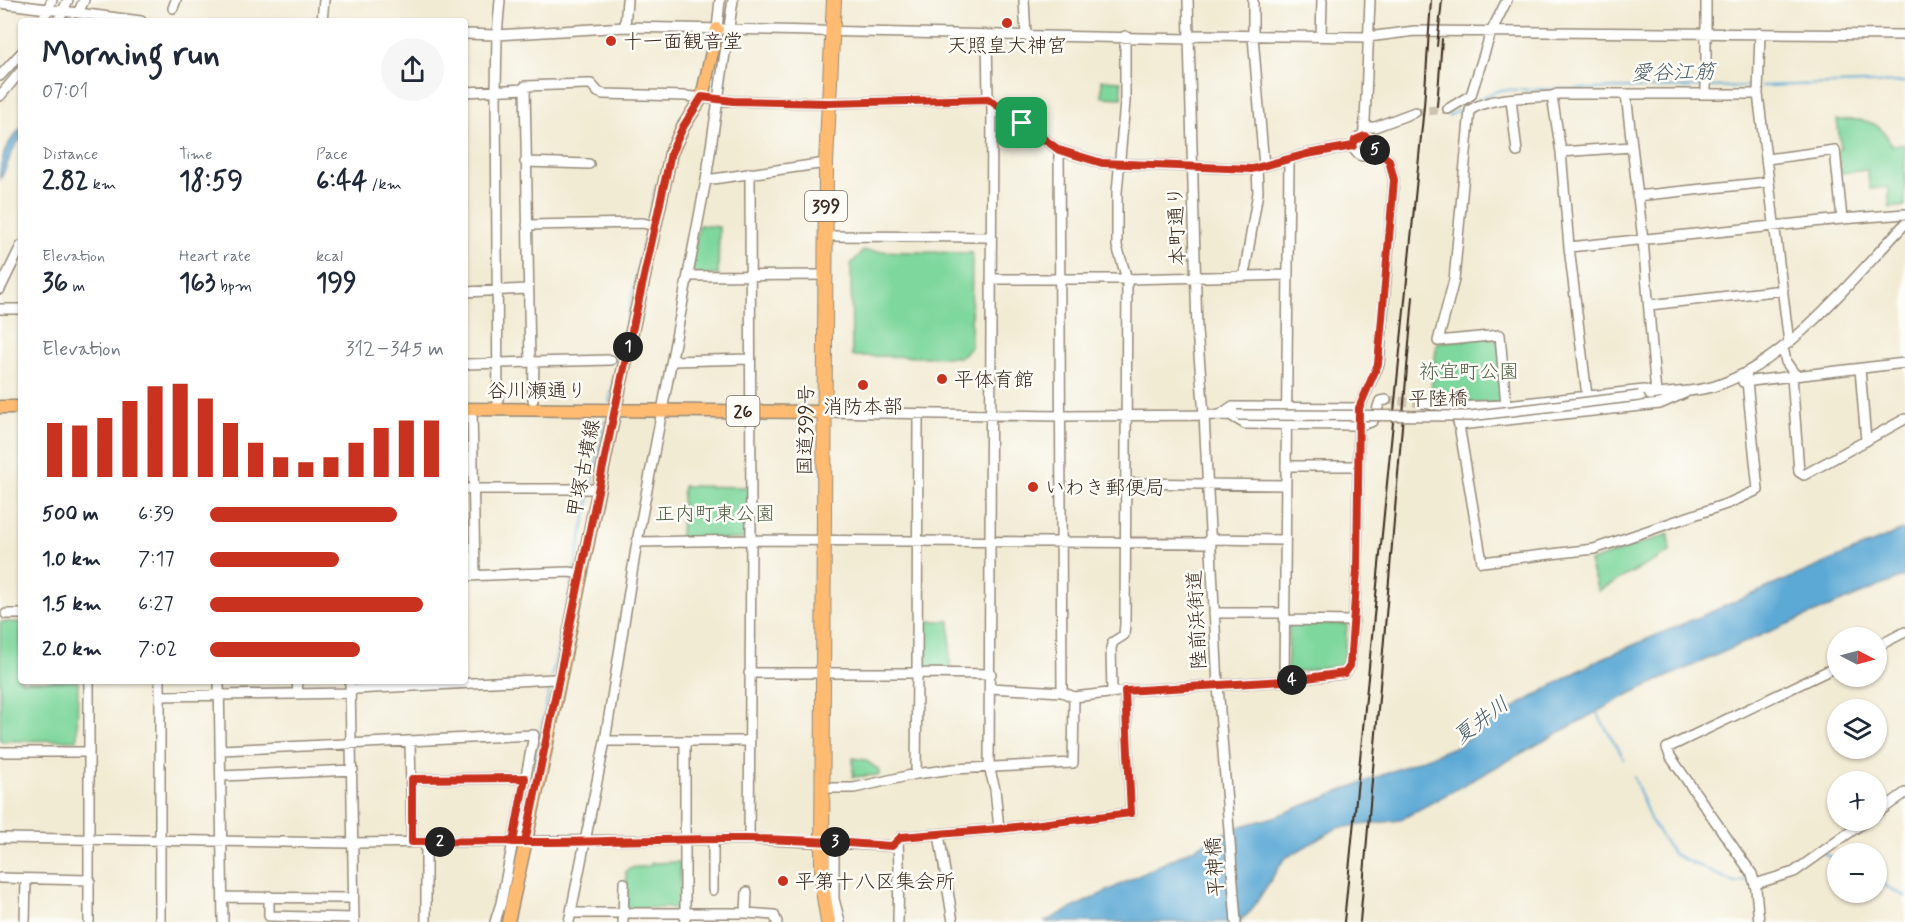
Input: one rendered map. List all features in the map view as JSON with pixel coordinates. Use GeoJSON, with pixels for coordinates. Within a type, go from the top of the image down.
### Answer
{"type":"FeatureCollection","features":[{"type":"Feature","properties":{"kind":"highway","name":"国道399号"},"geometry":{"type":"LineString","coordinates":[[828,922],[823,891],[822,861],[828,842],[822,788],[823,540],[826,163],[834,0]]}},
{"type":"Feature","properties":{"kind":"main road","name":"甲塚古墳線"},"geometry":{"type":"LineString","coordinates":[[508,922],[509,894],[531,773],[554,680],[593,488],[615,409],[671,153],[683,127],[702,97],[723,29]]}},
{"type":"Feature","properties":{"kind":"main road"},"geometry":{"type":"LineString","coordinates":[[0,407],[18,407]]}},
{"type":"Feature","properties":{"kind":"main road","name":"谷川瀬通り"},"geometry":{"type":"LineString","coordinates":[[469,410],[615,409],[825,412]]}},
{"type":"Feature","properties":{"kind":"street"},"geometry":{"type":"LineString","coordinates":[[59,18],[68,0]]}},
{"type":"Feature","properties":{"kind":"street"},"geometry":{"type":"LineString","coordinates":[[80,14],[84,0]]}},
{"type":"Feature","properties":{"kind":"street"},"geometry":{"type":"LineString","coordinates":[[322,18],[324,0]]}},
{"type":"Feature","properties":{"kind":"street"},"geometry":{"type":"LineString","coordinates":[[498,409],[496,91],[500,0]]}},
{"type":"Feature","properties":{"kind":"street"},"geometry":{"type":"LineString","coordinates":[[625,27],[627,0]]}},
{"type":"Feature","properties":{"kind":"street"},"geometry":{"type":"LineString","coordinates":[[720,0],[723,29],[719,99],[706,180],[673,361],[636,542],[605,741],[570,917],[685,918],[746,914],[774,915],[777,922]]}},
{"type":"Feature","properties":{"kind":"street"},"geometry":{"type":"LineString","coordinates":[[723,29],[733,0]]}},
{"type":"Feature","properties":{"kind":"street"},"geometry":{"type":"LineString","coordinates":[[1024,0],[1026,36]]}},
{"type":"Feature","properties":{"kind":"street","name":"本町通り"},"geometry":{"type":"LineString","coordinates":[[1188,0],[1197,331],[1204,415]]}},
{"type":"Feature","properties":{"kind":"street"},"geometry":{"type":"LineString","coordinates":[[1244,276],[1261,167],[1253,0]]}},
{"type":"Feature","properties":{"kind":"street"},"geometry":{"type":"LineString","coordinates":[[1321,36],[1322,0]]}},
{"type":"Feature","properties":{"kind":"street"},"geometry":{"type":"LineString","coordinates":[[1218,685],[1284,681],[1345,673],[1350,666],[1357,571],[1359,408],[1378,364],[1394,180],[1389,160],[1374,149],[1371,139],[1364,132],[1370,0]]}},
{"type":"Feature","properties":{"kind":"street"},"geometry":{"type":"LineString","coordinates":[[1506,405],[1500,335],[1438,340],[1454,280],[1470,110],[1475,100],[1491,32],[1507,0]]}},
{"type":"Feature","properties":{"kind":"street"},"geometry":{"type":"LineString","coordinates":[[1706,0],[1706,88]]}},
{"type":"Feature","properties":{"kind":"street"},"geometry":{"type":"LineString","coordinates":[[0,3],[50,4],[63,11],[115,18]]}},
{"type":"Feature","properties":{"kind":"street"},"geometry":{"type":"LineString","coordinates":[[43,18],[50,4]]}},
{"type":"Feature","properties":{"kind":"street"},"geometry":{"type":"LineString","coordinates":[[468,34],[625,27],[1190,39],[1196,35],[1368,37],[1415,30],[1905,35]]}},
{"type":"Feature","properties":{"kind":"street"},"geometry":{"type":"LineString","coordinates":[[1760,33],[1758,88],[1773,226],[1783,290],[1786,362],[1794,376],[1798,472],[1804,475],[1905,419]]}},
{"type":"Feature","properties":{"kind":"street"},"geometry":{"type":"LineString","coordinates":[[987,35],[991,237],[989,767],[995,789],[999,829]]}},
{"type":"Feature","properties":{"kind":"street"},"geometry":{"type":"LineString","coordinates":[[1112,693],[1111,648],[1113,642],[1124,635],[1125,624],[1127,279],[1117,246],[1117,192],[1125,102],[1125,36]]}},
{"type":"Feature","properties":{"kind":"street"},"geometry":{"type":"LineString","coordinates":[[9,84],[0,77],[18,56]]}},
{"type":"Feature","properties":{"kind":"street"},"geometry":{"type":"LineString","coordinates":[[0,96],[18,74]]}},
{"type":"Feature","properties":{"kind":"street"},"geometry":{"type":"LineString","coordinates":[[468,92],[525,89],[525,86],[591,84],[603,94],[702,97],[733,101],[829,103],[990,100],[1059,150],[1092,161],[1121,164],[1241,169],[1261,167],[1307,154],[1353,146]]}},
{"type":"Feature","properties":{"kind":"street"},"geometry":{"type":"LineString","coordinates":[[1448,109],[1475,100],[1557,94],[1626,94],[1706,88],[1758,88]]}},
{"type":"Feature","properties":{"kind":"street"},"geometry":{"type":"LineString","coordinates":[[525,89],[528,289],[534,400]]}},
{"type":"Feature","properties":{"kind":"street"},"geometry":{"type":"LineString","coordinates":[[1626,94],[1643,240],[1656,394]]}},
{"type":"Feature","properties":{"kind":"street"},"geometry":{"type":"LineString","coordinates":[[1552,96],[1561,152],[1569,247],[1587,396]]}},
{"type":"Feature","properties":{"kind":"street"},"geometry":{"type":"LineString","coordinates":[[1511,99],[1517,152]]}},
{"type":"Feature","properties":{"kind":"street"},"geometry":{"type":"LineString","coordinates":[[1374,149],[1370,155],[1364,157],[1355,152],[1353,146],[1355,140],[1364,132],[1415,112]]}},
{"type":"Feature","properties":{"kind":"street"},"geometry":{"type":"LineString","coordinates":[[1561,152],[1631,147]]}},
{"type":"Feature","properties":{"kind":"street"},"geometry":{"type":"LineString","coordinates":[[1059,150],[1062,692]]}},
{"type":"Feature","properties":{"kind":"street"},"geometry":{"type":"LineString","coordinates":[[1767,159],[1835,150],[1842,219]]}},
{"type":"Feature","properties":{"kind":"street"},"geometry":{"type":"LineString","coordinates":[[1284,681],[1289,160]]}},
{"type":"Feature","properties":{"kind":"street"},"geometry":{"type":"LineString","coordinates":[[525,162],[589,164]]}},
{"type":"Feature","properties":{"kind":"street"},"geometry":{"type":"LineString","coordinates":[[706,180],[826,163]]}},
{"type":"Feature","properties":{"kind":"street"},"geometry":{"type":"LineString","coordinates":[[749,838],[750,173]]}},
{"type":"Feature","properties":{"kind":"street"},"geometry":{"type":"LineString","coordinates":[[1637,196],[1768,182]]}},
{"type":"Feature","properties":{"kind":"street"},"geometry":{"type":"LineString","coordinates":[[1569,247],[1905,214]]}},
{"type":"Feature","properties":{"kind":"street"},"geometry":{"type":"LineString","coordinates":[[527,225],[644,223],[654,226]]}},
{"type":"Feature","properties":{"kind":"street"},"geometry":{"type":"LineString","coordinates":[[1747,377],[1800,334],[1905,224]]}},
{"type":"Feature","properties":{"kind":"street"},"geometry":{"type":"LineString","coordinates":[[825,236],[991,237]]}},
{"type":"Feature","properties":{"kind":"street"},"geometry":{"type":"LineString","coordinates":[[0,289],[18,252]]}},
{"type":"Feature","properties":{"kind":"street"},"geometry":{"type":"LineString","coordinates":[[689,276],[825,275]]}},
{"type":"Feature","properties":{"kind":"street"},"geometry":{"type":"LineString","coordinates":[[991,279],[1059,280],[1287,275]]}},
{"type":"Feature","properties":{"kind":"street"},"geometry":{"type":"LineString","coordinates":[[468,292],[528,289]]}},
{"type":"Feature","properties":{"kind":"street"},"geometry":{"type":"LineString","coordinates":[[1649,305],[1783,290]]}},
{"type":"Feature","properties":{"kind":"street"},"geometry":{"type":"LineString","coordinates":[[0,309],[18,309]]}},
{"type":"Feature","properties":{"kind":"street"},"geometry":{"type":"LineString","coordinates":[[673,361],[750,359]]}},
{"type":"Feature","properties":{"kind":"street"},"geometry":{"type":"LineString","coordinates":[[468,364],[611,360]]}},
{"type":"Feature","properties":{"kind":"street"},"geometry":{"type":"LineString","coordinates":[[1459,425],[1659,404],[1685,393],[1747,377],[1794,376],[1905,363]]}},
{"type":"Feature","properties":{"kind":"street"},"geometry":{"type":"LineString","coordinates":[[1860,369],[1866,441]]}},
{"type":"Feature","properties":{"kind":"street"},"geometry":{"type":"LineString","coordinates":[[1453,407],[1459,425],[1482,562],[1594,549],[1729,503],[1758,490],[1747,377]]}},
{"type":"Feature","properties":{"kind":"street"},"geometry":{"type":"LineString","coordinates":[[1422,404],[1453,407],[1506,405],[1644,390],[1656,394],[1685,393]]}},
{"type":"Feature","properties":{"kind":"street","name":"平陸橋"},"geometry":{"type":"LineString","coordinates":[[825,412],[918,415],[1470,417],[1656,394]]}},
{"type":"Feature","properties":{"kind":"street"},"geometry":{"type":"LineString","coordinates":[[1359,408],[1231,407],[1229,415],[1245,424],[1358,425],[1373,423],[1380,401],[1386,400]]}},
{"type":"Feature","properties":{"kind":"street"},"geometry":{"type":"LineString","coordinates":[[469,410],[470,576],[576,574]]}},
{"type":"Feature","properties":{"kind":"street"},"geometry":{"type":"LineString","coordinates":[[916,774],[918,415]]}},
{"type":"Feature","properties":{"kind":"street","name":"陸前浜街道"},"geometry":{"type":"LineString","coordinates":[[1074,697],[1218,685],[1204,415]]}},
{"type":"Feature","properties":{"kind":"street"},"geometry":{"type":"LineString","coordinates":[[1286,466],[1358,465]]}},
{"type":"Feature","properties":{"kind":"street"},"geometry":{"type":"LineString","coordinates":[[1126,483],[1286,485]]}},
{"type":"Feature","properties":{"kind":"street"},"geometry":{"type":"LineString","coordinates":[[469,489],[593,488]]}},
{"type":"Feature","properties":{"kind":"street"},"geometry":{"type":"LineString","coordinates":[[636,542],[1285,540]]}},
{"type":"Feature","properties":{"kind":"street"},"geometry":{"type":"LineString","coordinates":[[1214,613],[1354,621]]}},
{"type":"Feature","properties":{"kind":"street"},"geometry":{"type":"LineString","coordinates":[[6,614],[18,614]]}},
{"type":"Feature","properties":{"kind":"street"},"geometry":{"type":"LineString","coordinates":[[1887,641],[1905,632]]}},
{"type":"Feature","properties":{"kind":"street"},"geometry":{"type":"LineString","coordinates":[[1759,922],[1754,881],[1670,756],[1667,748],[1827,671]]}},
{"type":"Feature","properties":{"kind":"street"},"geometry":{"type":"LineString","coordinates":[[749,673],[991,674]]}},
{"type":"Feature","properties":{"kind":"street"},"geometry":{"type":"LineString","coordinates":[[468,682],[554,680]]}},
{"type":"Feature","properties":{"kind":"street"},"geometry":{"type":"LineString","coordinates":[[89,684],[89,922]]}},
{"type":"Feature","properties":{"kind":"street"},"geometry":{"type":"LineString","coordinates":[[160,684],[160,922]]}},
{"type":"Feature","properties":{"kind":"street"},"geometry":{"type":"LineString","coordinates":[[219,684],[223,922]]}},
{"type":"Feature","properties":{"kind":"street"},"geometry":{"type":"LineString","coordinates":[[297,684],[298,694]]}},
{"type":"Feature","properties":{"kind":"street"},"geometry":{"type":"LineString","coordinates":[[269,896],[269,916],[353,920],[351,843],[353,770],[350,684]]}},
{"type":"Feature","properties":{"kind":"street"},"geometry":{"type":"LineString","coordinates":[[160,696],[350,693],[355,689],[408,684]]}},
{"type":"Feature","properties":{"kind":"street","name":"平神橋"},"geometry":{"type":"LineString","coordinates":[[1218,685],[1236,922]]}},
{"type":"Feature","properties":{"kind":"street"},"geometry":{"type":"LineString","coordinates":[[822,788],[854,788],[916,774],[953,769],[1073,764],[1074,697],[1062,692],[990,688]]}},
{"type":"Feature","properties":{"kind":"street"},"geometry":{"type":"LineString","coordinates":[[0,838],[351,843],[749,838],[892,846],[901,837],[999,829],[1131,813],[1125,691]]}},
{"type":"Feature","properties":{"kind":"street"},"geometry":{"type":"LineString","coordinates":[[221,750],[534,735],[531,773],[412,779]]}},
{"type":"Feature","properties":{"kind":"street"},"geometry":{"type":"LineString","coordinates":[[410,741],[412,842]]}},
{"type":"Feature","properties":{"kind":"street"},"geometry":{"type":"LineString","coordinates":[[605,741],[749,741]]}},
{"type":"Feature","properties":{"kind":"street"},"geometry":{"type":"LineString","coordinates":[[685,741],[685,918]]}},
{"type":"Feature","properties":{"kind":"street"},"geometry":{"type":"LineString","coordinates":[[0,752],[88,752]]}},
{"type":"Feature","properties":{"kind":"street"},"geometry":{"type":"LineString","coordinates":[[222,776],[353,770]]}},
{"type":"Feature","properties":{"kind":"street"},"geometry":{"type":"LineString","coordinates":[[1887,806],[1905,793]]}},
{"type":"Feature","properties":{"kind":"street"},"geometry":{"type":"LineString","coordinates":[[1754,881],[1794,872],[1852,831]]}},
{"type":"Feature","properties":{"kind":"street"},"geometry":{"type":"LineString","coordinates":[[939,834],[953,922]]}},
{"type":"Feature","properties":{"kind":"street"},"geometry":{"type":"LineString","coordinates":[[713,839],[713,890]]}},
{"type":"Feature","properties":{"kind":"street"},"geometry":{"type":"LineString","coordinates":[[426,842],[426,922]]}},
{"type":"Feature","properties":{"kind":"street"},"geometry":{"type":"LineString","coordinates":[[828,842],[834,899],[840,922]]}},
{"type":"Feature","properties":{"kind":"street"},"geometry":{"type":"LineString","coordinates":[[898,842],[898,922]]}},
{"type":"Feature","properties":{"kind":"street"},"geometry":{"type":"LineString","coordinates":[[0,878],[90,879]]}},
{"type":"Feature","properties":{"kind":"street"},"geometry":{"type":"LineString","coordinates":[[25,922],[26,879]]}},
{"type":"Feature","properties":{"kind":"street"},"geometry":{"type":"LineString","coordinates":[[623,917],[624,883]]}},
{"type":"Feature","properties":{"kind":"street"},"geometry":{"type":"LineString","coordinates":[[746,914],[747,892]]}},
{"type":"Feature","properties":{"kind":"street"},"geometry":{"type":"LineString","coordinates":[[495,922],[509,894]]}},
{"type":"Feature","properties":{"kind":"street"},"geometry":{"type":"LineString","coordinates":[[223,897],[352,898]]}},
{"type":"Feature","properties":{"kind":"green space"},"geometry":{"type":"Polygon","coordinates":[[[1102,80],[1121,81],[1122,98],[1102,97],[1102,80]]]}},
{"type":"Feature","properties":{"kind":"green space"},"geometry":{"type":"Polygon","coordinates":[[[1837,120],[1870,122],[1882,130],[1891,145],[1905,144],[1905,206],[1890,208],[1888,187],[1870,189],[1867,170],[1841,173],[1838,149],[1841,148],[1837,120]]]}},
{"type":"Feature","properties":{"kind":"green space"},"geometry":{"type":"Polygon","coordinates":[[[699,225],[719,227],[718,275],[689,275],[699,225]]]}},
{"type":"Feature","properties":{"kind":"green space"},"geometry":{"type":"Polygon","coordinates":[[[863,251],[972,253],[971,347],[960,357],[852,356],[851,264],[863,251]]]}},
{"type":"Feature","properties":{"kind":"green space","name":"祢宜町公園"},"geometry":{"type":"Polygon","coordinates":[[[1490,337],[1499,344],[1505,403],[1467,403],[1430,399],[1437,342],[1490,337]]]}},
{"type":"Feature","properties":{"kind":"green space","name":"正内町東公園"},"geometry":{"type":"Polygon","coordinates":[[[683,486],[749,487],[750,539],[680,540],[683,486]]]}},
{"type":"Feature","properties":{"kind":"green space"},"geometry":{"type":"Polygon","coordinates":[[[1669,534],[1670,552],[1598,591],[1589,562],[1669,534]]]}},
{"type":"Feature","properties":{"kind":"green space"},"geometry":{"type":"Polygon","coordinates":[[[922,621],[950,621],[950,670],[925,671],[922,668],[922,621]]]}},
{"type":"Feature","properties":{"kind":"green space"},"geometry":{"type":"Polygon","coordinates":[[[0,622],[18,622],[18,684],[78,684],[77,740],[0,741],[0,622]]]}},
{"type":"Feature","properties":{"kind":"green space"},"geometry":{"type":"Polygon","coordinates":[[[1289,624],[1347,624],[1344,661],[1339,666],[1287,673],[1289,624]]]}},
{"type":"Feature","properties":{"kind":"green space"},"geometry":{"type":"Polygon","coordinates":[[[853,758],[865,760],[879,770],[879,775],[853,777],[853,758]]]}},
{"type":"Feature","properties":{"kind":"green space"},"geometry":{"type":"Polygon","coordinates":[[[679,862],[680,904],[677,908],[628,908],[626,906],[626,872],[629,868],[649,866],[652,863],[679,862]]]}},
{"type":"Feature","properties":{"kind":"water"},"geometry":{"type":"Polygon","coordinates":[[[18,132],[18,142],[0,179],[1,164],[11,140],[18,132]]]}},
{"type":"Feature","properties":{"kind":"water"},"geometry":{"type":"Polygon","coordinates":[[[1905,529],[1905,576],[1766,633],[1631,693],[1400,820],[1337,828],[1284,859],[1251,911],[1239,922],[1044,922],[1238,827],[1274,817],[1457,746],[1520,704],[1596,661],[1905,529]]]}},
{"type":"Feature","properties":{"kind":"waterway","name":"愛谷江筋"},"geometry":{"type":"LineString","coordinates":[[1761,86],[1905,82]]}},
{"type":"Feature","properties":{"kind":"waterway","name":"愛谷江筋"},"geometry":{"type":"LineString","coordinates":[[1710,87],[1755,86]]}},
{"type":"Feature","properties":{"kind":"waterway","name":"愛谷江筋"},"geometry":{"type":"LineString","coordinates":[[1448,116],[1500,90],[1704,87]]}},
{"type":"Feature","properties":{"kind":"waterway"},"geometry":{"type":"LineString","coordinates":[[1407,122],[1417,119]]}},
{"type":"Feature","properties":{"kind":"waterway"},"geometry":{"type":"LineString","coordinates":[[648,221],[656,186]]}},
{"type":"Feature","properties":{"kind":"waterway"},"geometry":{"type":"LineString","coordinates":[[609,402],[647,227]]}},
{"type":"Feature","properties":{"kind":"waterway"},"geometry":{"type":"LineString","coordinates":[[592,485],[605,421]]}},
{"type":"Feature","properties":{"kind":"waterway"},"geometry":{"type":"LineString","coordinates":[[574,571],[591,491]]}},
{"type":"Feature","properties":{"kind":"waterway"},"geometry":{"type":"LineString","coordinates":[[552,676],[573,576]]}},
{"type":"Feature","properties":{"kind":"waterway"},"geometry":{"type":"LineString","coordinates":[[518,838],[551,682]]}},
{"type":"Feature","properties":{"kind":"waterway"},"geometry":{"type":"LineString","coordinates":[[1595,710],[1624,759]]}},
{"type":"Feature","properties":{"kind":"waterway"},"geometry":{"type":"LineString","coordinates":[[1634,777],[1650,819],[1673,854],[1735,883],[1750,880]]}},
{"type":"Feature","properties":{"kind":"waterway"},"geometry":{"type":"LineString","coordinates":[[1887,887],[1905,896]]}},
{"type":"Feature","properties":{"kind":"tunnel"},"geometry":{"type":"LineString","coordinates":[[1415,112],[1448,109]]}},
{"type":"Feature","properties":{"kind":"tunnel"},"geometry":{"type":"LineString","coordinates":[[1386,400],[1422,403]]}},
{"type":"Feature","properties":{"kind":"railway"},"geometry":{"type":"LineString","coordinates":[[1344,922],[1424,106],[1431,0]]}},
{"type":"Feature","properties":{"kind":"railway"},"geometry":{"type":"LineString","coordinates":[[1437,46],[1442,0]]}},
{"type":"Feature","properties":{"kind":"railway"},"geometry":{"type":"LineString","coordinates":[[1437,106],[1442,39]]}},
{"type":"Feature","properties":{"kind":"railway"},"geometry":{"type":"LineString","coordinates":[[1360,922],[1413,297]]}},
{"type":"Feature","properties":{"kind":"place","name":"天照皇大神宮"},"geometry":{"type":"Point","coordinates":[1007,23]}},
{"type":"Feature","properties":{"kind":"place","name":"十一面観音堂"},"geometry":{"type":"Point","coordinates":[611,41]}},
{"type":"Feature","properties":{"kind":"place","name":"平体育館"},"geometry":{"type":"Point","coordinates":[942,379]}},
{"type":"Feature","properties":{"kind":"place","name":"消防本部"},"geometry":{"type":"Point","coordinates":[863,385]}},
{"type":"Feature","properties":{"kind":"place","name":"いわき郵便局"},"geometry":{"type":"Point","coordinates":[1033,487]}},
{"type":"Feature","properties":{"kind":"place","name":"平第十八区集会所"},"geometry":{"type":"Point","coordinates":[783,881]}},
{"type":"Feature","properties":{"kind":"route"},"geometry":{"type":"LineString","coordinates":[[1022,123],[988,99],[829,103],[733,101],[702,97],[683,127],[671,153],[525,842],[522,842],[513,842],[504,841],[412,842],[412,779],[525,778],[513,842],[525,842],[587,840],[749,838],[892,846],[901,837],[999,829],[1131,813],[1125,691],[1284,681],[1345,673],[1350,666],[1357,571],[1359,408],[1378,364],[1394,180],[1389,160],[1374,149],[1371,139],[1361,136],[1355,140],[1353,146],[1307,154],[1252,169],[1102,163],[1059,150],[1022,123]]}},
{"type":"Feature","properties":{"kind":"water label","name":"夏井川"},"geometry":{"type":"Point","coordinates":[1481,720]}}]}
